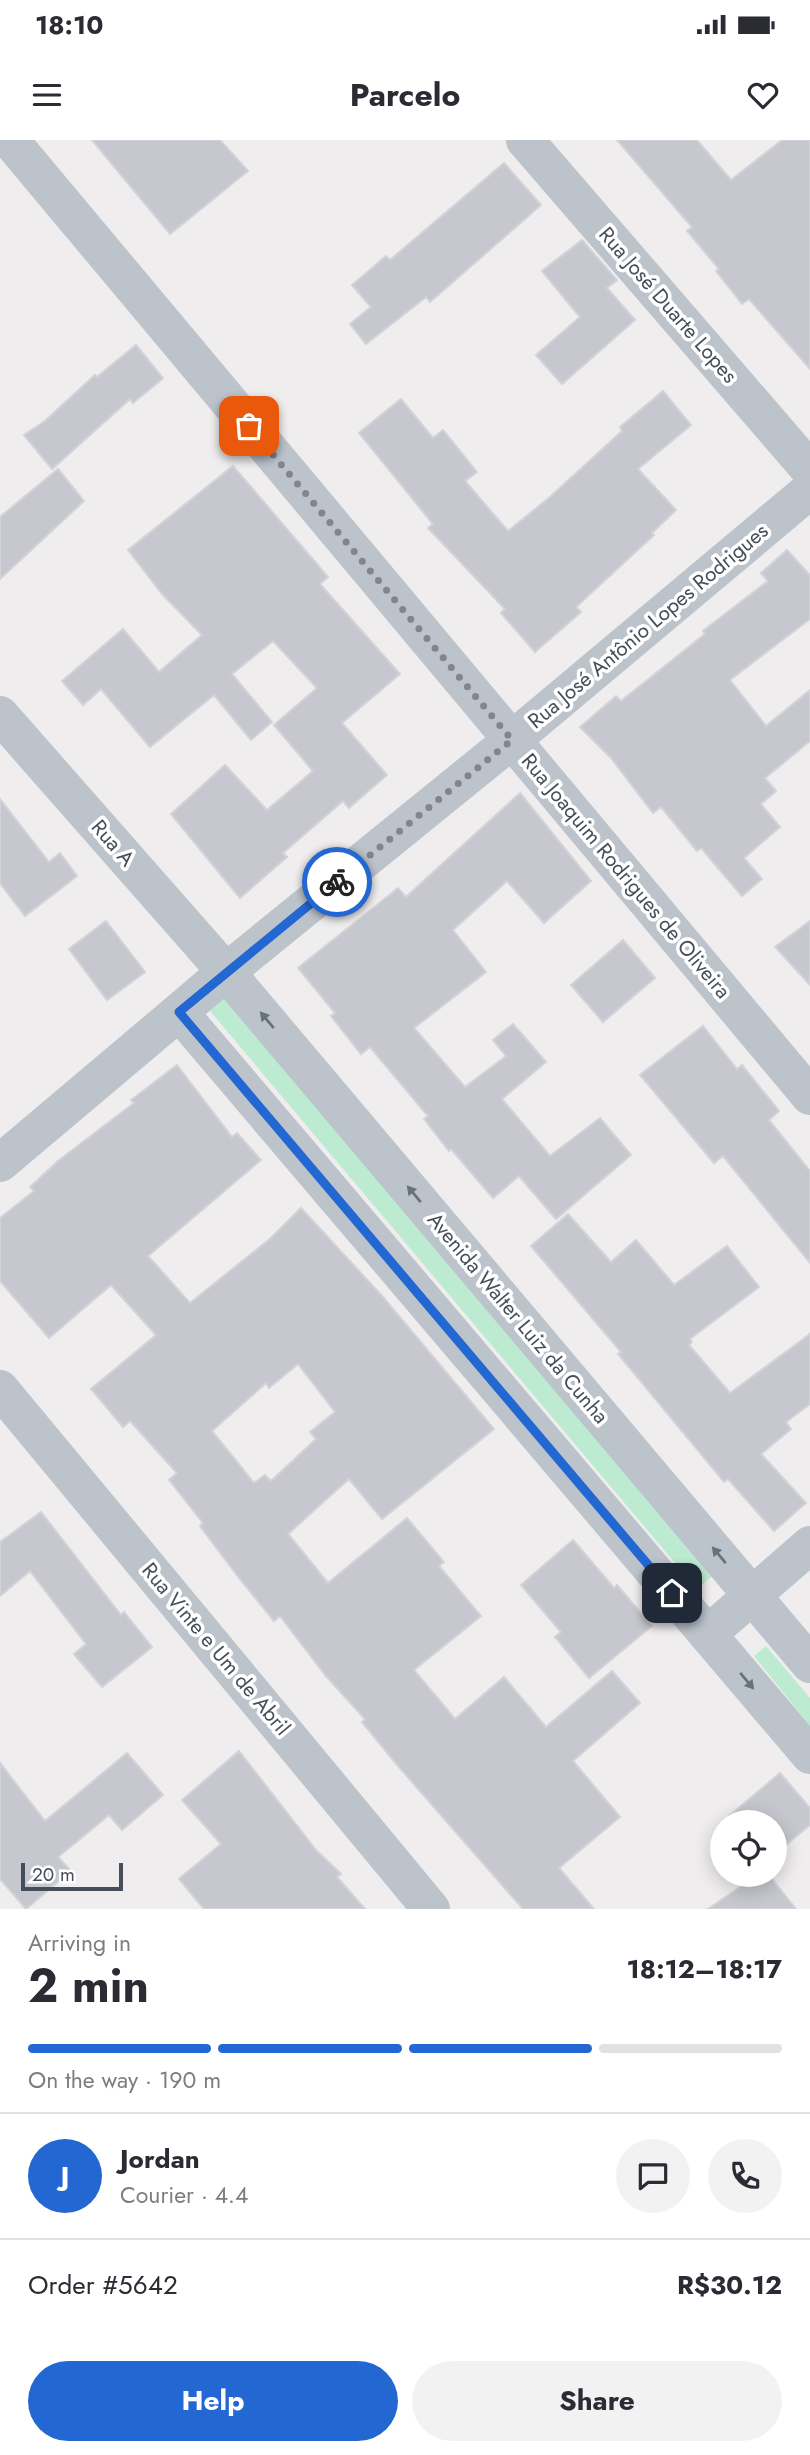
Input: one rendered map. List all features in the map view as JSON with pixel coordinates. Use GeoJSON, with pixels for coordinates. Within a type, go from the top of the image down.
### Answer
{"type":"FeatureCollection","features":[{"type":"Feature","properties":{"kind":"street","name":"Rua José Duarte Lopes"},"geometry":{"type":"LineString","coordinates":[[525,140],[810,470]]}},
{"type":"Feature","properties":{"kind":"street","name":"Rua Joaquim Rodrigues de Oliveira"},"geometry":{"type":"LineString","coordinates":[[17,151],[810,1096]]}},
{"type":"Feature","properties":{"kind":"street","name":"Rua José Antônio Lopes Rodrigues"},"geometry":{"type":"LineString","coordinates":[[0,1163],[226,972],[512,740],[810,490]]}},
{"type":"Feature","properties":{"kind":"street","name":"Rua A"},"geometry":{"type":"LineString","coordinates":[[0,715],[226,972]]}},
{"type":"Feature","properties":{"kind":"street","name":"Avenida Walter Luiz da Cunha"},"geometry":{"type":"LineString","coordinates":[[226,972],[810,1664]]}},
{"type":"Feature","properties":{"kind":"street"},"geometry":{"type":"LineString","coordinates":[[179,1012],[810,1755]]}},
{"type":"Feature","properties":{"kind":"street","name":"Rua Vinte e Um de Abril"},"geometry":{"type":"LineString","coordinates":[[0,1389],[431,1909]]}},
{"type":"Feature","properties":{"kind":"street"},"geometry":{"type":"LineString","coordinates":[[708,1634],[810,1545]]}},
{"type":"Feature","properties":{"kind":"green space"},"geometry":{"type":"Polygon","coordinates":[[[221,993],[712,1576],[697,1589],[205,1005],[221,993]]]}},
{"type":"Feature","properties":{"kind":"green space"},"geometry":{"type":"Polygon","coordinates":[[[766,1646],[810,1698],[810,1726],[754,1656],[766,1646]]]}},
{"type":"Feature","properties":{"kind":"building"},"geometry":{"type":"Polygon","coordinates":[[[92,140],[220,140],[248,171],[170,234],[92,140]]]}},
{"type":"Feature","properties":{"kind":"building"},"geometry":{"type":"Polygon","coordinates":[[[617,140],[697,140],[731,180],[782,140],[810,140],[810,369],[749,299],[742,304],[716,271],[719,269],[687,231],[692,227],[617,140]]]}},
{"type":"Feature","properties":{"kind":"building"},"geometry":{"type":"Polygon","coordinates":[[[504,163],[541,205],[430,302],[426,297],[366,344],[350,324],[371,307],[352,285],[386,256],[390,260],[504,163]]]}},
{"type":"Feature","properties":{"kind":"building"},"geometry":{"type":"Polygon","coordinates":[[[582,240],[617,280],[607,288],[635,320],[562,384],[536,355],[580,317],[542,271],[582,240]]]}},
{"type":"Feature","properties":{"kind":"building"},"geometry":{"type":"Polygon","coordinates":[[[136,345],[163,378],[133,403],[130,399],[52,469],[24,435],[45,421],[95,375],[97,377],[136,345]]]}},
{"type":"Feature","properties":{"kind":"building"},"geometry":{"type":"Polygon","coordinates":[[[663,391],[691,425],[638,469],[676,510],[652,533],[654,535],[576,607],[581,612],[535,652],[501,613],[505,609],[428,528],[433,524],[359,433],[401,399],[433,438],[443,430],[477,472],[465,481],[508,531],[550,497],[622,431],[620,427],[663,391]]]}},
{"type":"Feature","properties":{"kind":"building"},"geometry":{"type":"Polygon","coordinates":[[[233,466],[328,577],[320,584],[400,674],[342,723],[387,775],[349,808],[343,801],[283,853],[287,857],[240,898],[171,814],[225,765],[267,810],[313,771],[274,725],[317,688],[273,641],[232,674],[272,722],[251,740],[214,695],[150,747],[101,689],[83,705],[62,681],[123,629],[159,672],[202,635],[163,595],[128,550],[233,466]]]}},
{"type":"Feature","properties":{"kind":"building"},"geometry":{"type":"Polygon","coordinates":[[[58,469],[84,501],[0,579],[0,517],[58,469]]]}},
{"type":"Feature","properties":{"kind":"building"},"geometry":{"type":"Polygon","coordinates":[[[787,550],[810,575],[810,619],[730,680],[766,726],[810,690],[810,741],[765,778],[776,791],[761,804],[780,827],[744,858],[762,879],[742,896],[701,848],[697,851],[661,807],[653,813],[611,758],[580,727],[616,696],[621,701],[705,634],[703,631],[768,581],[761,573],[787,550]]]}},
{"type":"Feature","properties":{"kind":"building"},"geometry":{"type":"Polygon","coordinates":[[[520,793],[591,881],[544,923],[507,881],[453,930],[486,972],[414,1028],[465,1087],[506,1056],[493,1040],[513,1024],[546,1062],[502,1099],[550,1156],[600,1118],[631,1155],[556,1219],[519,1176],[493,1198],[451,1149],[449,1151],[424,1119],[428,1116],[370,1047],[361,1054],[331,1016],[335,1013],[298,968],[398,888],[406,897],[520,793]]]}},
{"type":"Feature","properties":{"kind":"building"},"geometry":{"type":"Polygon","coordinates":[[[0,799],[49,862],[60,853],[77,876],[25,916],[0,883],[0,799]]]}},
{"type":"Feature","properties":{"kind":"building"},"geometry":{"type":"Polygon","coordinates":[[[106,921],[145,972],[107,1000],[69,949],[106,921]]]}},
{"type":"Feature","properties":{"kind":"building"},"geometry":{"type":"Polygon","coordinates":[[[810,921],[810,985],[775,947],[810,921]]]}},
{"type":"Feature","properties":{"kind":"building"},"geometry":{"type":"Polygon","coordinates":[[[623,940],[655,978],[603,1022],[571,985],[623,940]]]}},
{"type":"Feature","properties":{"kind":"building"},"geometry":{"type":"Polygon","coordinates":[[[703,1026],[737,1069],[742,1065],[779,1111],[769,1120],[810,1171],[810,1263],[723,1156],[714,1163],[640,1075],[703,1026]]]}},
{"type":"Feature","properties":{"kind":"building"},"geometry":{"type":"Polygon","coordinates":[[[177,1065],[232,1137],[237,1133],[261,1160],[148,1256],[190,1303],[271,1238],[301,1208],[383,1297],[494,1429],[382,1519],[349,1479],[288,1534],[328,1583],[407,1518],[444,1562],[439,1566],[481,1616],[414,1670],[455,1719],[504,1677],[546,1727],[612,1671],[640,1703],[573,1761],[620,1817],[559,1868],[594,1909],[523,1909],[398,1766],[362,1722],[365,1719],[326,1676],[280,1616],[274,1621],[239,1578],[200,1526],[203,1523],[169,1480],[177,1473],[130,1421],[123,1427],[91,1389],[156,1335],[111,1285],[49,1338],[0,1281],[0,1218],[34,1191],[30,1187],[58,1161],[134,1103],[131,1100],[177,1065]],[[298,1364],[269,1388],[266,1383],[212,1431],[254,1483],[265,1475],[271,1481],[316,1439],[310,1432],[335,1412],[298,1364]]]}},
{"type":"Feature","properties":{"kind":"building"},"geometry":{"type":"Polygon","coordinates":[[[568,1214],[611,1262],[636,1240],[674,1285],[727,1246],[759,1287],[690,1339],[692,1342],[689,1345],[730,1393],[810,1334],[810,1404],[786,1422],[791,1429],[761,1454],[806,1503],[774,1531],[728,1479],[724,1482],[618,1354],[621,1352],[531,1246],[568,1214]]]}},
{"type":"Feature","properties":{"kind":"building"},"geometry":{"type":"Polygon","coordinates":[[[41,1512],[121,1615],[124,1612],[152,1647],[102,1687],[74,1654],[86,1644],[30,1571],[0,1596],[0,1542],[41,1512]]]}},
{"type":"Feature","properties":{"kind":"building"},"geometry":{"type":"Polygon","coordinates":[[[573,1540],[614,1588],[617,1585],[652,1626],[589,1678],[555,1637],[561,1632],[521,1585],[573,1540]]]}},
{"type":"Feature","properties":{"kind":"building"},"geometry":{"type":"Polygon","coordinates":[[[239,1751],[316,1850],[341,1874],[337,1877],[365,1909],[204,1909],[179,1879],[221,1844],[182,1800],[239,1751]]]}},
{"type":"Feature","properties":{"kind":"building"},"geometry":{"type":"Polygon","coordinates":[[[127,1753],[163,1795],[122,1830],[109,1815],[58,1857],[71,1871],[26,1909],[0,1879],[0,1763],[45,1821],[127,1753]]]}},
{"type":"Feature","properties":{"kind":"building"},"geometry":{"type":"Polygon","coordinates":[[[780,1773],[810,1808],[810,1825],[787,1844],[787,1810],[736,1810],[780,1773]]]}},
{"type":"Feature","properties":{"kind":"building"},"geometry":{"type":"Polygon","coordinates":[[[740,1887],[778,1887],[796,1909],[708,1909],[740,1887]]]}},
{"type":"Feature","properties":{"kind":"way so far"},"geometry":{"type":"LineString","coordinates":[[249,426],[512,740],[337,882]]}},
{"type":"Feature","properties":{"kind":"route"},"geometry":{"type":"LineString","coordinates":[[337,882],[179,1012],[672,1593]]}}]}
